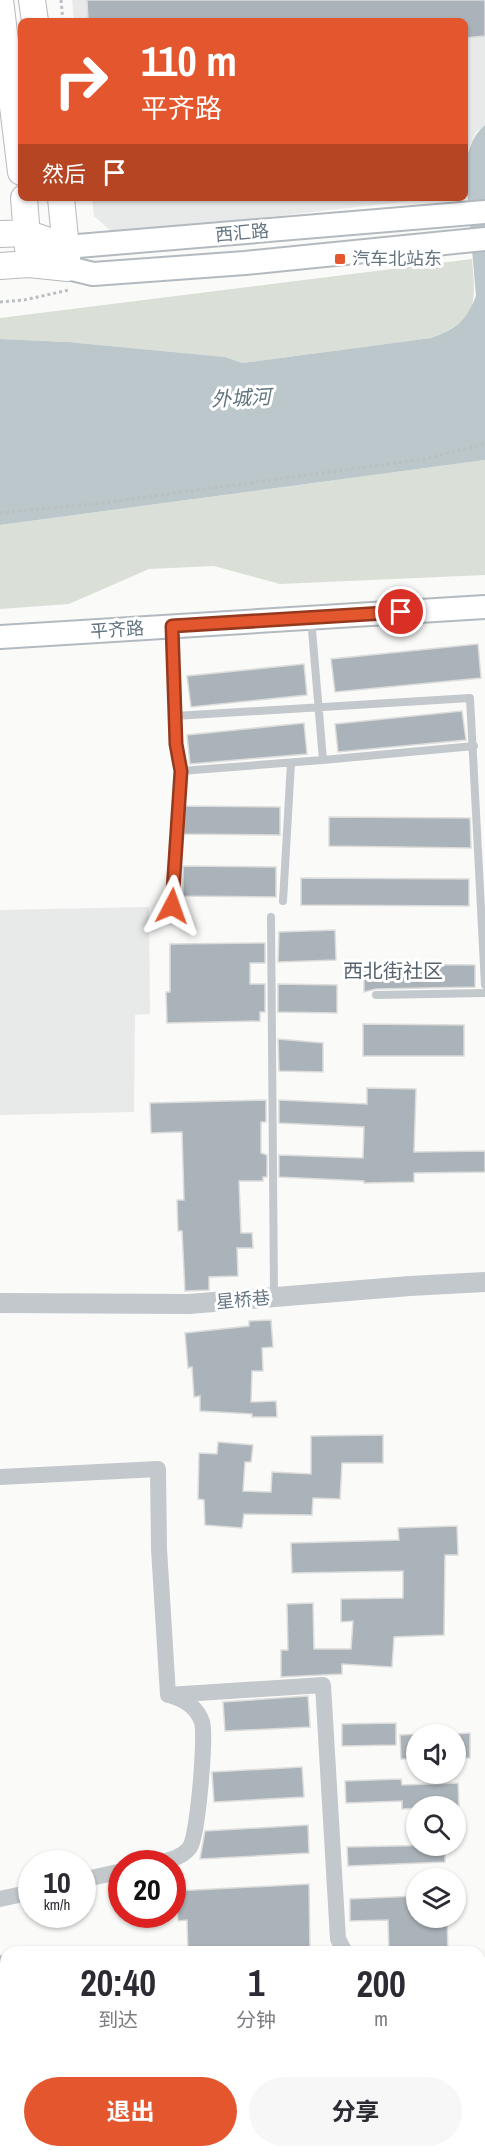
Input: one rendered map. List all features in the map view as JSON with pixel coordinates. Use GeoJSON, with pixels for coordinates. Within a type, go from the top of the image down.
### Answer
{"type":"FeatureCollection","features":[{"type":"Feature","properties":{"kind":"main road"},"geometry":{"type":"LineString","coordinates":[[0,0],[11,118],[18,156]]}},
{"type":"Feature","properties":{"kind":"main road"},"geometry":{"type":"LineString","coordinates":[[32,0],[35,18]]}},
{"type":"Feature","properties":{"kind":"main road"},"geometry":{"type":"LineString","coordinates":[[24,201],[29,264]]}},
{"type":"Feature","properties":{"kind":"main road"},"geometry":{"type":"LineString","coordinates":[[61,201],[67,258]]}},
{"type":"Feature","properties":{"kind":"main road","name":"西汇路"},"geometry":{"type":"LineString","coordinates":[[0,266],[474,213]]}},
{"type":"Feature","properties":{"kind":"main road","name":"西汇路"},"geometry":{"type":"LineString","coordinates":[[0,234],[26,233],[93,274],[234,264],[476,239]]}},
{"type":"Feature","properties":{"kind":"main road","name":"平齐路"},"geometry":{"type":"LineString","coordinates":[[0,637],[485,607]]}},
{"type":"Feature","properties":{"kind":"street","name":"星桥巷"},"geometry":{"type":"LineString","coordinates":[[0,1303],[189,1304],[485,1282]]}},
{"type":"Feature","properties":{"kind":"street"},"geometry":{"type":"LineString","coordinates":[[0,1477],[158,1469],[159,1549],[168,1695]]}},
{"type":"Feature","properties":{"kind":"street"},"geometry":{"type":"LineString","coordinates":[[168,1695],[323,1685],[338,1939],[342,1946]]}},
{"type":"Feature","properties":{"kind":"street"},"geometry":{"type":"LineString","coordinates":[[168,1695],[190,1704],[202,1724],[204,1736],[195,1836],[186,1852]]}},
{"type":"Feature","properties":{"kind":"street"},"geometry":{"type":"LineString","coordinates":[[0,1899],[18,1895]]}},
{"type":"Feature","properties":{"kind":"lane"},"geometry":{"type":"LineString","coordinates":[[311,618],[323,760]]}},
{"type":"Feature","properties":{"kind":"lane"},"geometry":{"type":"LineString","coordinates":[[172,626],[175,716],[181,771],[172,906]]}},
{"type":"Feature","properties":{"kind":"lane"},"geometry":{"type":"LineString","coordinates":[[175,716],[470,698],[485,985]]}},
{"type":"Feature","properties":{"kind":"lane"},"geometry":{"type":"LineString","coordinates":[[181,771],[474,746]]}},
{"type":"Feature","properties":{"kind":"lane"},"geometry":{"type":"LineString","coordinates":[[283,901],[291,763]]}},
{"type":"Feature","properties":{"kind":"lane"},"geometry":{"type":"LineString","coordinates":[[271,917],[274,1297]]}},
{"type":"Feature","properties":{"kind":"lane"},"geometry":{"type":"LineString","coordinates":[[375,995],[485,993]]}},
{"type":"Feature","properties":{"kind":"path"},"geometry":{"type":"LineString","coordinates":[[61,0],[63,18]]}},
{"type":"Feature","properties":{"kind":"path"},"geometry":{"type":"LineString","coordinates":[[0,513],[102,503],[414,460],[485,444]]}},
{"type":"Feature","properties":{"kind":"shaded area"},"geometry":{"type":"Polygon","coordinates":[[[72,0],[485,0],[485,125],[476,132],[468,150],[468,18],[74,18],[72,0]]]}},
{"type":"Feature","properties":{"kind":"shaded area"},"geometry":{"type":"Polygon","coordinates":[[[92,201],[411,201],[114,234],[94,216],[92,201]]]}},
{"type":"Feature","properties":{"kind":"shaded area"},"geometry":{"type":"Polygon","coordinates":[[[472,259],[474,288],[471,309],[458,325],[431,338],[242,363],[224,357],[68,342],[0,339],[0,318],[472,259]]]}},
{"type":"Feature","properties":{"kind":"shaded area"},"geometry":{"type":"Polygon","coordinates":[[[485,460],[485,575],[280,584],[214,566],[149,569],[69,604],[0,609],[0,525],[485,460]]]}},
{"type":"Feature","properties":{"kind":"shaded area"},"geometry":{"type":"Polygon","coordinates":[[[149,907],[150,1014],[135,1015],[134,1112],[0,1115],[0,910],[149,907]]]}},
{"type":"Feature","properties":{"kind":"water","name":"外城河"},"geometry":{"type":"Polygon","coordinates":[[[485,125],[485,460],[0,525],[0,339],[68,342],[225,357],[242,363],[431,338],[454,327],[464,319],[476,296],[468,201],[468,155],[477,134],[485,125]]]}},
{"type":"Feature","properties":{"kind":"building"},"geometry":{"type":"Polygon","coordinates":[[[87,0],[485,0],[485,36],[468,38],[468,18],[88,18],[87,0]]]}},
{"type":"Feature","properties":{"kind":"building"},"geometry":{"type":"Polygon","coordinates":[[[478,644],[481,678],[335,692],[331,659],[478,644]]]}},
{"type":"Feature","properties":{"kind":"building"},"geometry":{"type":"Polygon","coordinates":[[[304,664],[307,695],[191,707],[187,676],[304,664]]]}},
{"type":"Feature","properties":{"kind":"building"},"geometry":{"type":"Polygon","coordinates":[[[462,711],[466,740],[338,752],[335,724],[462,711]]]}},
{"type":"Feature","properties":{"kind":"building"},"geometry":{"type":"Polygon","coordinates":[[[304,723],[307,754],[190,764],[187,735],[304,723]]]}},
{"type":"Feature","properties":{"kind":"building"},"geometry":{"type":"Polygon","coordinates":[[[185,806],[280,807],[280,835],[184,834],[185,806]]]}},
{"type":"Feature","properties":{"kind":"building"},"geometry":{"type":"Polygon","coordinates":[[[329,817],[470,818],[471,848],[329,846],[329,817]]]}},
{"type":"Feature","properties":{"kind":"building"},"geometry":{"type":"Polygon","coordinates":[[[183,866],[276,867],[276,897],[183,896],[183,866]]]}},
{"type":"Feature","properties":{"kind":"building"},"geometry":{"type":"Polygon","coordinates":[[[301,878],[469,879],[469,906],[301,905],[301,878]]]}},
{"type":"Feature","properties":{"kind":"building"},"geometry":{"type":"Polygon","coordinates":[[[335,930],[336,960],[278,962],[279,932],[335,930]]]}},
{"type":"Feature","properties":{"kind":"building"},"geometry":{"type":"Polygon","coordinates":[[[265,943],[265,963],[250,963],[250,984],[265,984],[265,1012],[260,1012],[260,1021],[167,1023],[166,992],[170,992],[170,944],[265,943]]]}},
{"type":"Feature","properties":{"kind":"building"},"geometry":{"type":"Polygon","coordinates":[[[364,964],[475,965],[475,987],[376,989],[364,992],[364,964]]]}},
{"type":"Feature","properties":{"kind":"building"},"geometry":{"type":"Polygon","coordinates":[[[278,984],[337,985],[337,1013],[278,1012],[278,984]]]}},
{"type":"Feature","properties":{"kind":"building"},"geometry":{"type":"Polygon","coordinates":[[[363,1024],[464,1025],[464,1056],[363,1056],[363,1024]]]}},
{"type":"Feature","properties":{"kind":"building"},"geometry":{"type":"Polygon","coordinates":[[[278,1039],[323,1043],[323,1072],[279,1071],[278,1039]]]}},
{"type":"Feature","properties":{"kind":"building"},"geometry":{"type":"Polygon","coordinates":[[[367,1088],[416,1089],[414,1152],[485,1151],[485,1172],[414,1173],[414,1182],[364,1183],[364,1181],[279,1177],[279,1155],[363,1158],[364,1127],[279,1123],[279,1100],[367,1104],[367,1088]]]}},
{"type":"Feature","properties":{"kind":"building"},"geometry":{"type":"Polygon","coordinates":[[[266,1100],[266,1122],[261,1122],[261,1153],[267,1155],[267,1177],[263,1177],[263,1181],[239,1181],[241,1233],[252,1233],[253,1248],[237,1248],[238,1276],[209,1277],[209,1290],[185,1291],[182,1231],[178,1231],[177,1200],[184,1200],[182,1132],[151,1133],[150,1103],[266,1100]]]}},
{"type":"Feature","properties":{"kind":"building"},"geometry":{"type":"Polygon","coordinates":[[[271,1320],[273,1347],[262,1348],[263,1371],[252,1371],[251,1402],[276,1401],[277,1417],[252,1417],[252,1414],[200,1411],[200,1396],[194,1397],[192,1367],[188,1368],[185,1333],[249,1326],[249,1321],[271,1320]]]}},
{"type":"Feature","properties":{"kind":"building"},"geometry":{"type":"Polygon","coordinates":[[[383,1435],[383,1463],[342,1463],[340,1499],[313,1498],[312,1515],[244,1514],[242,1528],[205,1525],[204,1500],[198,1499],[199,1453],[217,1454],[218,1442],[253,1445],[251,1462],[245,1462],[243,1491],[271,1492],[272,1472],[311,1474],[311,1436],[383,1435]]]}},
{"type":"Feature","properties":{"kind":"building"},"geometry":{"type":"Polygon","coordinates":[[[457,1526],[458,1555],[445,1555],[444,1635],[394,1637],[392,1667],[342,1664],[342,1674],[281,1677],[281,1650],[288,1650],[287,1604],[313,1603],[314,1649],[351,1649],[353,1621],[341,1622],[341,1599],[403,1598],[403,1571],[292,1573],[291,1543],[399,1540],[398,1528],[457,1526]]]}},
{"type":"Feature","properties":{"kind":"building"},"geometry":{"type":"Polygon","coordinates":[[[308,1696],[310,1727],[225,1731],[223,1702],[308,1696]]]}},
{"type":"Feature","properties":{"kind":"building"},"geometry":{"type":"Polygon","coordinates":[[[396,1723],[396,1745],[342,1746],[342,1724],[396,1723]]]}},
{"type":"Feature","properties":{"kind":"building"},"geometry":{"type":"Polygon","coordinates":[[[466,1733],[470,1733],[470,1758],[466,1758],[466,1733]]]}},
{"type":"Feature","properties":{"kind":"building"},"geometry":{"type":"Polygon","coordinates":[[[400,1735],[406,1735],[406,1759],[401,1759],[400,1735]]]}},
{"type":"Feature","properties":{"kind":"building"},"geometry":{"type":"Polygon","coordinates":[[[302,1767],[304,1797],[214,1802],[212,1772],[302,1767]]]}},
{"type":"Feature","properties":{"kind":"building"},"geometry":{"type":"Polygon","coordinates":[[[401,1779],[402,1785],[458,1784],[459,1796],[406,1796],[406,1809],[402,1809],[402,1801],[346,1803],[345,1781],[401,1779]]]}},
{"type":"Feature","properties":{"kind":"building"},"geometry":{"type":"Polygon","coordinates":[[[308,1825],[309,1853],[200,1859],[205,1831],[308,1825]]]}},
{"type":"Feature","properties":{"kind":"building"},"geometry":{"type":"Polygon","coordinates":[[[406,1846],[406,1856],[445,1856],[445,1862],[348,1866],[347,1847],[406,1846]]]}},
{"type":"Feature","properties":{"kind":"building"},"geometry":{"type":"Polygon","coordinates":[[[309,1884],[310,1946],[188,1946],[186,1890],[309,1884]]]}},
{"type":"Feature","properties":{"kind":"building"},"geometry":{"type":"Polygon","coordinates":[[[406,1896],[406,1928],[447,1928],[448,1946],[389,1946],[388,1920],[350,1921],[350,1899],[406,1896]]]}},
{"type":"Feature","properties":{"kind":"place","name":"汽车北站东"},"geometry":{"type":"Point","coordinates":[340,259]}},
{"type":"Feature","properties":{"kind":"district","name":"西北街社区"},"geometry":{"type":"Point","coordinates":[393,971]}},
{"type":"Feature","properties":{"kind":"route"},"geometry":{"type":"LineString","coordinates":[[172,906],[181,771],[176,744],[172,626],[401,612]]}}]}
